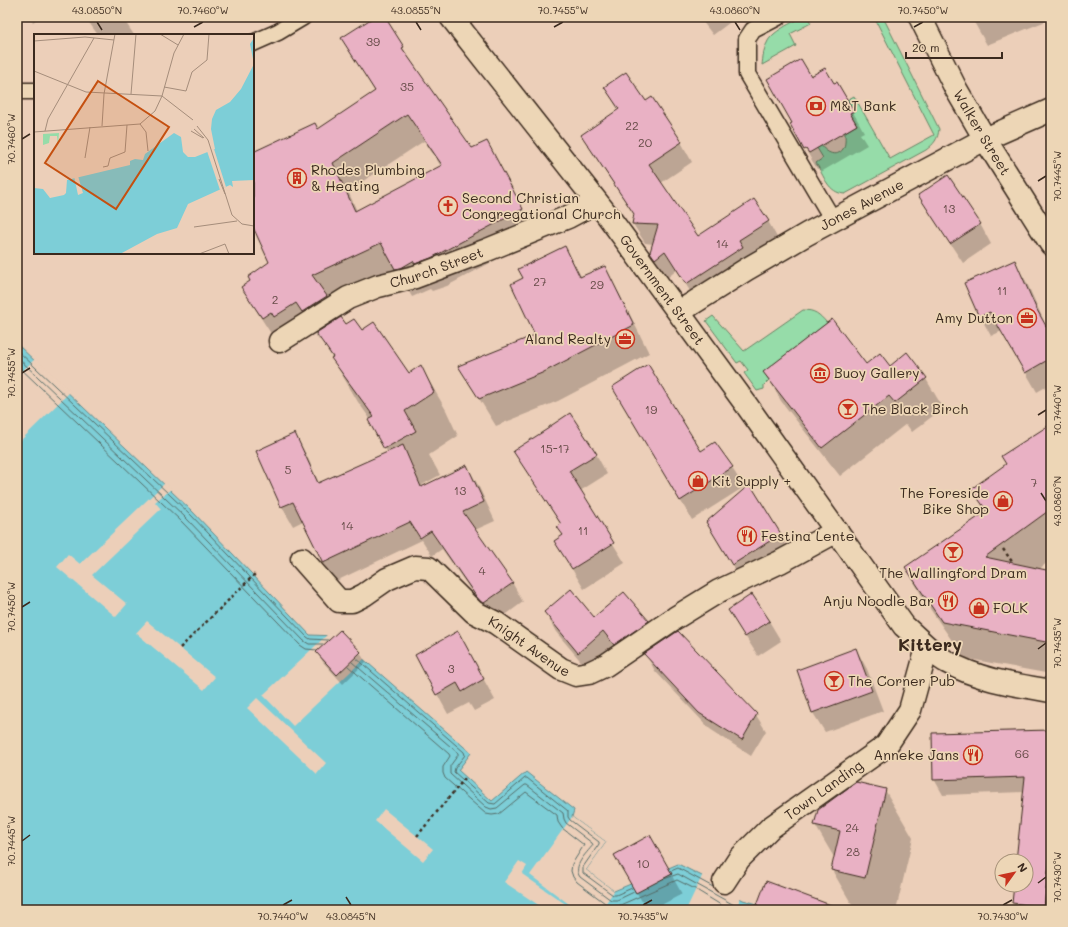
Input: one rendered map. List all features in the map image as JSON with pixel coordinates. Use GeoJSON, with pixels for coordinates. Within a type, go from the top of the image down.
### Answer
{"type":"FeatureCollection","features":[{"type":"Feature","properties":{"kind":"street","name":"Government Street"},"geometry":{"type":"LineString","coordinates":[[451,17],[596,202],[679,312],[904,626],[927,648],[946,662],[971,673],[1005,683],[1051,691]]}},
{"type":"Feature","properties":{"kind":"street","name":"Walker Street"},"geometry":{"type":"LineString","coordinates":[[920,17],[956,89],[985,140],[1051,244]]}},
{"type":"Feature","properties":{"kind":"street","name":"Jones Avenue"},"geometry":{"type":"LineString","coordinates":[[679,312],[747,269],[833,220],[985,140],[1051,110]]}},
{"type":"Feature","properties":{"kind":"street","name":"Church Street"},"geometry":{"type":"LineString","coordinates":[[280,341],[348,298],[378,286],[415,277],[487,250],[568,217],[596,202]]}},
{"type":"Feature","properties":{"kind":"street","name":"Knight Avenue"},"geometry":{"type":"LineString","coordinates":[[302,559],[339,601],[352,601],[388,579],[415,567],[429,568],[474,612],[496,624],[561,669],[576,675],[589,673],[606,665],[669,622],[719,592],[780,562],[837,531]]}},
{"type":"Feature","properties":{"kind":"street","name":"Town Landing"},"geometry":{"type":"LineString","coordinates":[[724,882],[739,859],[770,828],[886,746],[910,710],[927,648]]}},
{"type":"Feature","properties":{"kind":"lane"},"geometry":{"type":"LineString","coordinates":[[254,43],[278,32],[303,17]]}},
{"type":"Feature","properties":{"kind":"lane"},"geometry":{"type":"LineString","coordinates":[[778,17],[753,30],[747,40],[747,74],[833,220]]}},
{"type":"Feature","properties":{"kind":"lane"},"geometry":{"type":"LineString","coordinates":[[17,91],[34,91]]}},
{"type":"Feature","properties":{"kind":"path"},"geometry":{"type":"LineString","coordinates":[[1003,549],[1013,563]]}},
{"type":"Feature","properties":{"kind":"path"},"geometry":{"type":"LineString","coordinates":[[180,648],[256,574]]}},
{"type":"Feature","properties":{"kind":"path"},"geometry":{"type":"LineString","coordinates":[[417,836],[466,777]]}},
{"type":"Feature","properties":{"kind":"green space"},"geometry":{"type":"Polygon","coordinates":[[[803,17],[808,18],[811,23],[790,34],[796,46],[762,65],[763,54],[769,39],[783,28],[803,17]]]}},
{"type":"Feature","properties":{"kind":"green space"},"geometry":{"type":"Polygon","coordinates":[[[874,17],[883,17],[939,129],[938,136],[926,150],[845,194],[839,193],[830,187],[816,163],[823,158],[817,148],[821,145],[829,152],[835,154],[841,152],[843,149],[845,145],[845,132],[857,125],[850,113],[853,111],[847,100],[854,96],[890,159],[934,135],[874,17]]]}},
{"type":"Feature","properties":{"kind":"green space"},"geometry":{"type":"Polygon","coordinates":[[[803,310],[816,313],[827,323],[764,372],[769,380],[764,385],[764,389],[757,391],[744,373],[748,370],[741,361],[737,363],[706,321],[713,316],[744,351],[803,310]]]}},
{"type":"Feature","properties":{"kind":"water"},"geometry":{"type":"Polygon","coordinates":[[[17,344],[192,511],[310,635],[337,636],[471,753],[458,770],[492,801],[526,772],[574,810],[572,817],[606,842],[586,870],[614,891],[678,864],[743,900],[779,910],[17,910],[17,344]]]}},
{"type":"Feature","properties":{"kind":"pier"},"geometry":{"type":"Polygon","coordinates":[[[35,359],[70,392],[17,444],[17,376],[35,359]]]}},
{"type":"Feature","properties":{"kind":"pier"},"geometry":{"type":"Polygon","coordinates":[[[165,483],[171,489],[155,502],[161,509],[92,575],[127,604],[116,617],[57,567],[68,554],[80,564],[165,483]]]}},
{"type":"Feature","properties":{"kind":"pier"},"geometry":{"type":"Polygon","coordinates":[[[147,621],[215,677],[204,690],[136,633],[147,621]]]}},
{"type":"Feature","properties":{"kind":"pier"},"geometry":{"type":"Polygon","coordinates":[[[328,634],[337,634],[365,658],[293,726],[263,695],[328,634]]]}},
{"type":"Feature","properties":{"kind":"pier"},"geometry":{"type":"Polygon","coordinates":[[[257,698],[326,763],[317,774],[247,708],[257,698]]]}},
{"type":"Feature","properties":{"kind":"pier"},"geometry":{"type":"Polygon","coordinates":[[[384,809],[433,849],[423,861],[375,821],[384,809]]]}},
{"type":"Feature","properties":{"kind":"pier"},"geometry":{"type":"Polygon","coordinates":[[[572,817],[606,842],[586,870],[614,891],[601,910],[577,910],[530,875],[572,817]]]}},
{"type":"Feature","properties":{"kind":"pier"},"geometry":{"type":"Polygon","coordinates":[[[519,861],[527,866],[522,874],[574,910],[546,910],[504,882],[519,861]]]}},
{"type":"Feature","properties":{"kind":"pier"},"geometry":{"type":"Polygon","coordinates":[[[703,874],[741,897],[735,910],[686,910],[703,874]]]}},
{"type":"Feature","properties":{"kind":"building"},"geometry":{"type":"Polygon","coordinates":[[[374,17],[385,17],[404,47],[402,48],[472,148],[487,141],[523,209],[431,258],[415,264],[413,261],[401,268],[395,269],[381,243],[312,275],[327,296],[302,312],[296,303],[274,317],[271,312],[262,318],[241,287],[250,281],[248,277],[269,262],[254,229],[254,152],[315,123],[318,129],[375,91],[341,38],[374,17]],[[407,114],[333,163],[355,211],[442,165],[407,114]]]}},
{"type":"Feature","properties":{"kind":"building","name":"M&T Bank"},"geometry":{"type":"Polygon","coordinates":[[[801,59],[811,76],[825,68],[834,83],[837,82],[854,111],[850,113],[857,125],[809,153],[806,149],[804,150],[790,124],[792,123],[767,79],[801,59]]]}},
{"type":"Feature","properties":{"kind":"building"},"geometry":{"type":"Polygon","coordinates":[[[626,72],[646,101],[652,97],[682,142],[649,164],[698,236],[754,199],[769,221],[739,240],[743,247],[686,284],[665,251],[655,259],[650,252],[658,225],[632,224],[634,214],[581,135],[619,109],[604,87],[626,72]]]}},
{"type":"Feature","properties":{"kind":"building"},"geometry":{"type":"Polygon","coordinates":[[[948,175],[981,224],[950,244],[918,195],[948,175]]]}},
{"type":"Feature","properties":{"kind":"building"},"geometry":{"type":"Polygon","coordinates":[[[565,246],[580,277],[605,266],[634,325],[542,373],[479,399],[458,366],[535,335],[511,284],[523,278],[518,269],[565,246]]]}},
{"type":"Feature","properties":{"kind":"building"},"geometry":{"type":"Polygon","coordinates":[[[1015,260],[1036,308],[1051,335],[1051,358],[1025,373],[990,312],[979,317],[964,283],[1015,260]]]}},
{"type":"Feature","properties":{"kind":"building"},"geometry":{"type":"Polygon","coordinates":[[[341,317],[346,324],[354,319],[362,330],[374,322],[409,373],[421,365],[434,392],[405,411],[416,431],[384,449],[368,420],[374,417],[331,358],[333,357],[316,333],[341,317]]]}},
{"type":"Feature","properties":{"kind":"building"},"geometry":{"type":"Polygon","coordinates":[[[832,319],[866,364],[880,353],[890,366],[907,352],[927,378],[895,403],[889,396],[822,448],[763,372],[832,319]]]}},
{"type":"Feature","properties":{"kind":"building"},"geometry":{"type":"Polygon","coordinates":[[[648,364],[701,451],[715,442],[733,467],[680,501],[612,387],[648,364]]]}},
{"type":"Feature","properties":{"kind":"building"},"geometry":{"type":"Polygon","coordinates":[[[570,413],[597,454],[569,471],[614,543],[572,569],[554,541],[563,535],[557,527],[561,524],[513,451],[570,413]]]}},
{"type":"Feature","properties":{"kind":"building"},"geometry":{"type":"Polygon","coordinates":[[[1051,424],[1051,509],[985,557],[1051,571],[1051,643],[942,622],[905,567],[987,511],[971,489],[1006,464],[1001,456],[1051,424]]]}},
{"type":"Feature","properties":{"kind":"building"},"geometry":{"type":"Polygon","coordinates":[[[295,433],[318,483],[403,445],[421,487],[467,465],[484,502],[463,512],[513,583],[484,603],[481,602],[431,531],[420,538],[410,522],[323,563],[293,502],[281,507],[256,451],[295,433]]]}},
{"type":"Feature","properties":{"kind":"building"},"geometry":{"type":"Polygon","coordinates":[[[750,484],[781,534],[732,565],[706,522],[750,484]]]}},
{"type":"Feature","properties":{"kind":"building"},"geometry":{"type":"Polygon","coordinates":[[[571,589],[594,617],[624,592],[649,621],[614,645],[603,631],[578,653],[544,612],[571,589]]]}},
{"type":"Feature","properties":{"kind":"building"},"geometry":{"type":"Polygon","coordinates":[[[752,594],[770,621],[745,637],[728,610],[752,594]]]}},
{"type":"Feature","properties":{"kind":"building"},"geometry":{"type":"Polygon","coordinates":[[[340,630],[361,652],[337,675],[316,652],[340,630]]]}},
{"type":"Feature","properties":{"kind":"building"},"geometry":{"type":"Polygon","coordinates":[[[458,631],[484,679],[462,692],[457,683],[436,695],[415,655],[458,631]]]}},
{"type":"Feature","properties":{"kind":"building"},"geometry":{"type":"Polygon","coordinates":[[[678,631],[757,714],[742,740],[699,713],[644,654],[678,631]]]}},
{"type":"Feature","properties":{"kind":"building","name":"The Corner Pub"},"geometry":{"type":"Polygon","coordinates":[[[856,648],[872,691],[812,713],[797,670],[856,648]]]}},
{"type":"Feature","properties":{"kind":"building"},"geometry":{"type":"Polygon","coordinates":[[[1051,730],[1051,846],[1044,907],[1012,903],[1013,893],[1034,893],[1034,853],[1017,853],[1025,777],[933,780],[932,733],[1051,730]]]}},
{"type":"Feature","properties":{"kind":"building"},"geometry":{"type":"Polygon","coordinates":[[[856,782],[886,789],[865,878],[831,870],[840,831],[814,825],[818,810],[856,782]]]}},
{"type":"Feature","properties":{"kind":"building"},"geometry":{"type":"Polygon","coordinates":[[[650,835],[672,874],[636,893],[614,855],[650,835]]]}},
{"type":"Feature","properties":{"kind":"building"},"geometry":{"type":"Polygon","coordinates":[[[766,881],[836,907],[835,910],[755,910],[766,881]]]}},
{"type":"Feature","properties":{"kind":"place","name":"M&T Bank"},"geometry":{"type":"Point","coordinates":[816,106]}},
{"type":"Feature","properties":{"kind":"place","name":"Rhodes Plumbing & Heating"},"geometry":{"type":"Point","coordinates":[297,178]}},
{"type":"Feature","properties":{"kind":"place","name":"Second Christian Congregational Church"},"geometry":{"type":"Point","coordinates":[448,206]}},
{"type":"Feature","properties":{"kind":"place","name":"Amy Dutton"},"geometry":{"type":"Point","coordinates":[1027,318]}},
{"type":"Feature","properties":{"kind":"place","name":"Aland Realty"},"geometry":{"type":"Point","coordinates":[625,339]}},
{"type":"Feature","properties":{"kind":"place","name":"Buoy Gallery"},"geometry":{"type":"Point","coordinates":[820,373]}},
{"type":"Feature","properties":{"kind":"place","name":"The Black Birch"},"geometry":{"type":"Point","coordinates":[848,409]}},
{"type":"Feature","properties":{"kind":"place","name":"Kit Supply +"},"geometry":{"type":"Point","coordinates":[698,481]}},
{"type":"Feature","properties":{"kind":"place","name":"The Foreside Bike Shop"},"geometry":{"type":"Point","coordinates":[1003,501]}},
{"type":"Feature","properties":{"kind":"place","name":"Festina Lente"},"geometry":{"type":"Point","coordinates":[747,536]}},
{"type":"Feature","properties":{"kind":"place","name":"The Wallingford Dram"},"geometry":{"type":"Point","coordinates":[953,552]}},
{"type":"Feature","properties":{"kind":"place","name":"Anju Noodle Bar"},"geometry":{"type":"Point","coordinates":[948,601]}},
{"type":"Feature","properties":{"kind":"place","name":"FOLK"},"geometry":{"type":"Point","coordinates":[979,608]}},
{"type":"Feature","properties":{"kind":"place","name":"The Corner Pub"},"geometry":{"type":"Point","coordinates":[834,681]}},
{"type":"Feature","properties":{"kind":"place","name":"Anneke Jans"},"geometry":{"type":"Point","coordinates":[973,755]}},
{"type":"Feature","properties":{"kind":"district","name":"Kittery"},"geometry":{"type":"Point","coordinates":[930,645]}}]}
